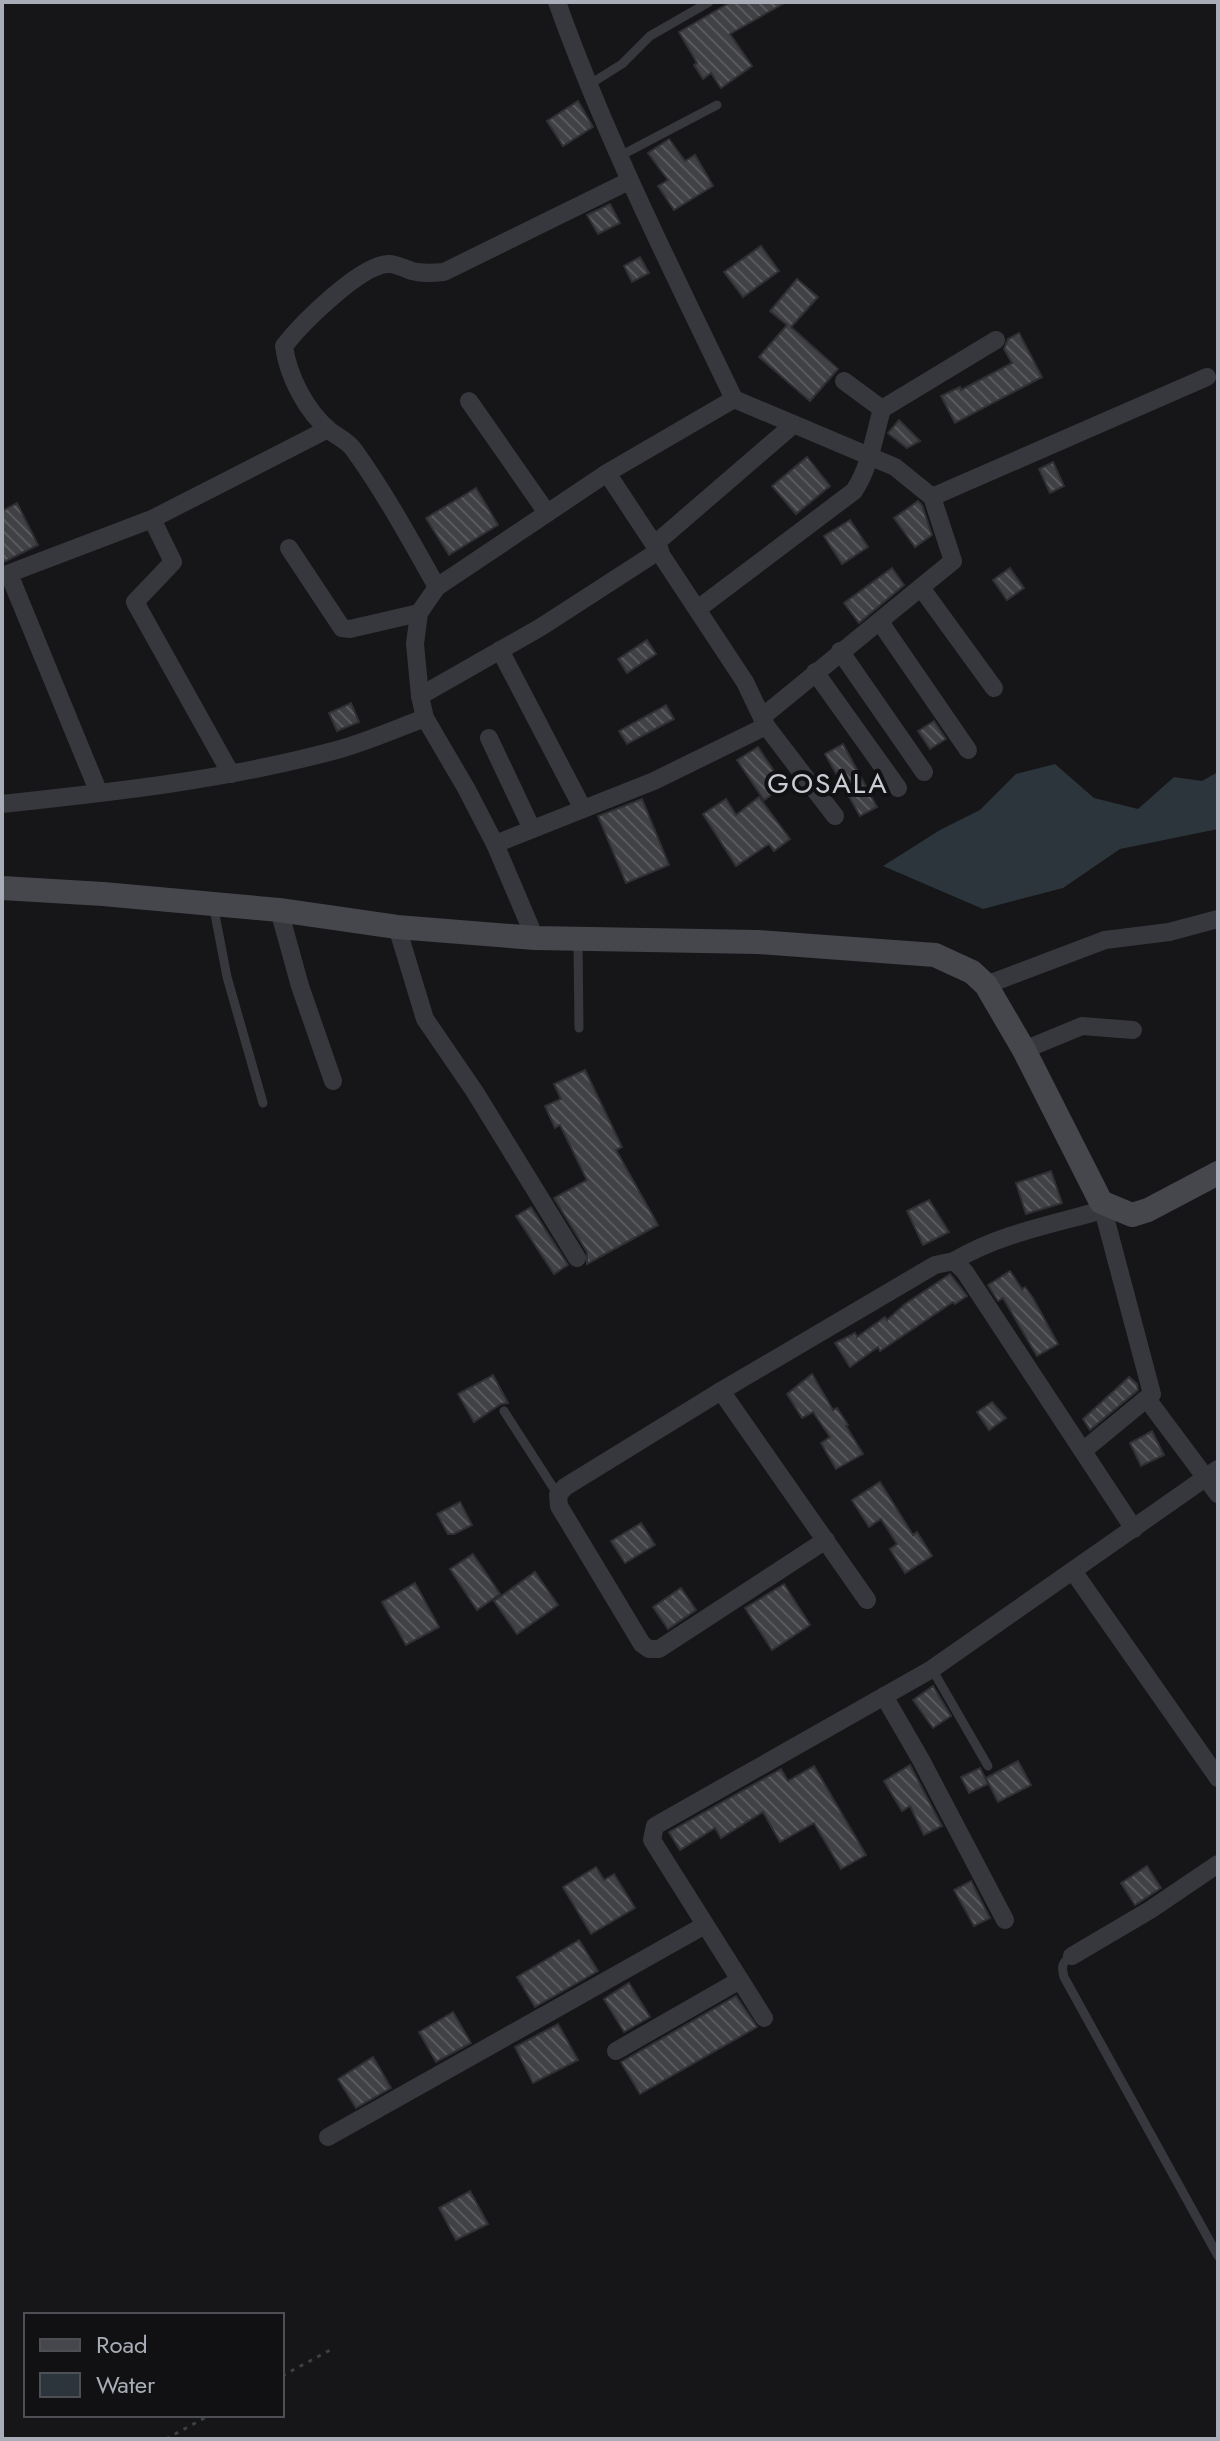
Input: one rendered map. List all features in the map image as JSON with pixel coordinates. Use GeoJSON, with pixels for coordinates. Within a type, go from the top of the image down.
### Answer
{"type":"FeatureCollection","features":[{"type":"Feature","properties":{"kind":"main road"},"geometry":{"type":"LineString","coordinates":[[2,888],[279,910],[397,927],[535,938],[758,942],[935,955],[972,972],[986,985],[1024,1050],[1102,1206],[1132,1215],[1148,1210],[1218,1173]]}},
{"type":"Feature","properties":{"kind":"street"},"geometry":{"type":"LineString","coordinates":[[495,844],[654,781],[764,722],[815,672],[953,561],[932,497],[895,467],[734,399],[618,157],[587,86],[557,2]]}},
{"type":"Feature","properties":{"kind":"street"},"geometry":{"type":"LineString","coordinates":[[437,587],[351,445],[328,429],[302,395],[287,365],[284,346],[327,301],[373,268],[389,263],[414,272],[444,272],[629,181]]}},
{"type":"Feature","properties":{"kind":"street"},"geometry":{"type":"LineString","coordinates":[[699,608],[854,491],[866,473],[882,409],[996,340]]}},
{"type":"Feature","properties":{"kind":"street"},"geometry":{"type":"LineString","coordinates":[[932,497],[1207,377]]}},
{"type":"Feature","properties":{"kind":"street"},"geometry":{"type":"LineString","coordinates":[[844,381],[882,409]]}},
{"type":"Feature","properties":{"kind":"street"},"geometry":{"type":"LineString","coordinates":[[535,938],[495,844],[425,718],[415,644],[419,613],[437,587],[607,473],[734,399]]}},
{"type":"Feature","properties":{"kind":"street"},"geometry":{"type":"LineString","coordinates":[[469,401],[547,513]]}},
{"type":"Feature","properties":{"kind":"street"},"geometry":{"type":"LineString","coordinates":[[420,696],[541,627],[658,546],[793,425]]}},
{"type":"Feature","properties":{"kind":"street"},"geometry":{"type":"LineString","coordinates":[[99,793],[5,575],[152,519],[328,429]]}},
{"type":"Feature","properties":{"kind":"street"},"geometry":{"type":"LineString","coordinates":[[607,473],[699,608],[745,682],[764,722],[835,816]]}},
{"type":"Feature","properties":{"kind":"street"},"geometry":{"type":"LineString","coordinates":[[152,519],[173,562],[135,602],[231,774]]}},
{"type":"Feature","properties":{"kind":"street"},"geometry":{"type":"LineString","coordinates":[[289,548],[342,628],[350,629],[419,613]]}},
{"type":"Feature","properties":{"kind":"street"},"geometry":{"type":"LineString","coordinates":[[922,589],[994,688]]}},
{"type":"Feature","properties":{"kind":"street"},"geometry":{"type":"LineString","coordinates":[[880,622],[968,750]]}},
{"type":"Feature","properties":{"kind":"street"},"geometry":{"type":"LineString","coordinates":[[500,650],[583,809]]}},
{"type":"Feature","properties":{"kind":"street"},"geometry":{"type":"LineString","coordinates":[[840,651],[924,772]]}},
{"type":"Feature","properties":{"kind":"street"},"geometry":{"type":"LineString","coordinates":[[815,672],[898,788]]}},
{"type":"Feature","properties":{"kind":"street"},"geometry":{"type":"LineString","coordinates":[[2,804],[231,774],[336,751],[425,718]]}},
{"type":"Feature","properties":{"kind":"street"},"geometry":{"type":"LineString","coordinates":[[489,738],[532,829]]}},
{"type":"Feature","properties":{"kind":"street"},"geometry":{"type":"LineString","coordinates":[[279,910],[300,986],[333,1081]]}},
{"type":"Feature","properties":{"kind":"street"},"geometry":{"type":"LineString","coordinates":[[986,985],[1105,940],[1169,932],[1218,919]]}},
{"type":"Feature","properties":{"kind":"street"},"geometry":{"type":"LineString","coordinates":[[397,927],[425,1019],[475,1092],[577,1258]]}},
{"type":"Feature","properties":{"kind":"street"},"geometry":{"type":"LineString","coordinates":[[1024,1050],[1082,1026],[1133,1030]]}},
{"type":"Feature","properties":{"kind":"street"},"geometry":{"type":"LineString","coordinates":[[826,1540],[659,1649],[649,1649],[642,1644],[559,1506],[558,1495],[565,1487],[721,1391],[935,1265],[954,1261],[978,1247],[1102,1206],[1152,1394],[1084,1450]]}},
{"type":"Feature","properties":{"kind":"street"},"geometry":{"type":"LineString","coordinates":[[954,1261],[965,1272],[1134,1529]]}},
{"type":"Feature","properties":{"kind":"street"},"geometry":{"type":"LineString","coordinates":[[721,1391],[867,1600]]}},
{"type":"Feature","properties":{"kind":"street"},"geometry":{"type":"LineString","coordinates":[[1147,1399],[1212,1474],[1218,1494]]}},
{"type":"Feature","properties":{"kind":"street"},"geometry":{"type":"LineString","coordinates":[[764,2018],[652,1840],[655,1826],[932,1669],[1212,1474]]}},
{"type":"Feature","properties":{"kind":"street"},"geometry":{"type":"LineString","coordinates":[[1073,1571],[1218,1778]]}},
{"type":"Feature","properties":{"kind":"street"},"geometry":{"type":"LineString","coordinates":[[884,1696],[1005,1920]]}},
{"type":"Feature","properties":{"kind":"street"},"geometry":{"type":"LineString","coordinates":[[1072,1956],[1150,1910],[1218,1864]]}},
{"type":"Feature","properties":{"kind":"street"},"geometry":{"type":"LineString","coordinates":[[328,2137],[705,1925]]}},
{"type":"Feature","properties":{"kind":"street"},"geometry":{"type":"LineString","coordinates":[[616,2051],[740,1980]]}},
{"type":"Feature","properties":{"kind":"lane"},"geometry":{"type":"LineString","coordinates":[[587,86],[622,64],[650,36],[709,2]]}},
{"type":"Feature","properties":{"kind":"lane"},"geometry":{"type":"LineString","coordinates":[[618,157],[717,105]]}},
{"type":"Feature","properties":{"kind":"lane"},"geometry":{"type":"LineString","coordinates":[[213,904],[227,977],[263,1103]]}},
{"type":"Feature","properties":{"kind":"lane"},"geometry":{"type":"LineString","coordinates":[[578,939],[579,1028]]}},
{"type":"Feature","properties":{"kind":"lane"},"geometry":{"type":"LineString","coordinates":[[504,1411],[558,1495]]}},
{"type":"Feature","properties":{"kind":"lane"},"geometry":{"type":"LineString","coordinates":[[932,1669],[988,1766]]}},
{"type":"Feature","properties":{"kind":"lane"},"geometry":{"type":"LineString","coordinates":[[1072,1956],[1064,1961],[1064,1977],[1218,2256]]}},
{"type":"Feature","properties":{"kind":"path"},"geometry":{"type":"LineString","coordinates":[[284,2375],[334,2348]]}},
{"type":"Feature","properties":{"kind":"path"},"geometry":{"type":"LineString","coordinates":[[166,2439],[206,2417]]}},
{"type":"Feature","properties":{"kind":"water"},"geometry":{"type":"Polygon","coordinates":[[[1055,764],[1094,798],[1138,809],[1174,777],[1202,781],[1218,772],[1218,829],[1120,849],[1063,888],[983,909],[883,866],[940,830],[980,810],[1016,774],[1055,764]]]}},
{"type":"Feature","properties":{"kind":"building"},"geometry":{"type":"Polygon","coordinates":[[[731,2],[786,2],[730,34],[752,66],[721,88],[711,73],[703,79],[679,32],[731,2]]]}},
{"type":"Feature","properties":{"kind":"building"},"geometry":{"type":"Polygon","coordinates":[[[578,101],[593,127],[563,146],[547,121],[578,101]]]}},
{"type":"Feature","properties":{"kind":"building"},"geometry":{"type":"Polygon","coordinates":[[[669,139],[685,161],[695,155],[713,186],[674,210],[658,186],[668,180],[648,153],[669,139]]]}},
{"type":"Feature","properties":{"kind":"building"},"geometry":{"type":"Polygon","coordinates":[[[610,204],[620,223],[598,234],[587,215],[610,204]]]}},
{"type":"Feature","properties":{"kind":"building"},"geometry":{"type":"Polygon","coordinates":[[[761,246],[779,271],[743,297],[724,272],[761,246]]]}},
{"type":"Feature","properties":{"kind":"building"},"geometry":{"type":"Polygon","coordinates":[[[640,257],[649,273],[632,282],[624,266],[640,257]]]}},
{"type":"Feature","properties":{"kind":"building"},"geometry":{"type":"Polygon","coordinates":[[[797,279],[818,297],[791,327],[838,369],[810,401],[759,357],[787,325],[770,311],[797,279]]]}},
{"type":"Feature","properties":{"kind":"building"},"geometry":{"type":"Polygon","coordinates":[[[1019,333],[1042,377],[955,423],[941,396],[960,387],[961,390],[1012,363],[1004,349],[1008,339],[1019,333]]]}},
{"type":"Feature","properties":{"kind":"building"},"geometry":{"type":"Polygon","coordinates":[[[899,420],[920,441],[907,448],[888,433],[899,420]]]}},
{"type":"Feature","properties":{"kind":"building"},"geometry":{"type":"Polygon","coordinates":[[[807,457],[830,486],[796,514],[772,486],[807,457]]]}},
{"type":"Feature","properties":{"kind":"building"},"geometry":{"type":"Polygon","coordinates":[[[1053,462],[1064,486],[1050,493],[1039,469],[1053,462]]]}},
{"type":"Feature","properties":{"kind":"building"},"geometry":{"type":"Polygon","coordinates":[[[476,488],[498,525],[449,555],[426,518],[476,488]]]}},
{"type":"Feature","properties":{"kind":"building"},"geometry":{"type":"Polygon","coordinates":[[[918,501],[932,535],[915,547],[894,518],[918,501]]]}},
{"type":"Feature","properties":{"kind":"building"},"geometry":{"type":"Polygon","coordinates":[[[17,503],[38,545],[2,563],[2,511],[17,503]]]}},
{"type":"Feature","properties":{"kind":"building"},"geometry":{"type":"Polygon","coordinates":[[[850,520],[868,547],[842,564],[824,536],[850,520]]]}},
{"type":"Feature","properties":{"kind":"building"},"geometry":{"type":"Polygon","coordinates":[[[892,568],[904,585],[859,623],[844,603],[892,568]]]}},
{"type":"Feature","properties":{"kind":"building"},"geometry":{"type":"Polygon","coordinates":[[[1010,568],[1024,588],[1007,600],[993,580],[1010,568]]]}},
{"type":"Feature","properties":{"kind":"building"},"geometry":{"type":"Polygon","coordinates":[[[647,640],[656,654],[627,673],[618,659],[647,640]]]}},
{"type":"Feature","properties":{"kind":"building"},"geometry":{"type":"Polygon","coordinates":[[[351,703],[359,722],[337,731],[329,713],[351,703]]]}},
{"type":"Feature","properties":{"kind":"building"},"geometry":{"type":"Polygon","coordinates":[[[666,705],[674,719],[627,744],[619,731],[666,705]]]}},
{"type":"Feature","properties":{"kind":"building"},"geometry":{"type":"Polygon","coordinates":[[[934,721],[946,739],[930,749],[918,731],[934,721]]]}},
{"type":"Feature","properties":{"kind":"building"},"geometry":{"type":"Polygon","coordinates":[[[843,744],[877,807],[860,816],[825,754],[843,744]]]}},
{"type":"Feature","properties":{"kind":"building"},"geometry":{"type":"Polygon","coordinates":[[[758,747],[784,786],[764,800],[737,760],[758,747]]]}},
{"type":"Feature","properties":{"kind":"building"},"geometry":{"type":"Polygon","coordinates":[[[759,797],[790,839],[774,851],[769,844],[736,866],[703,814],[726,799],[736,815],[759,797]]]}},
{"type":"Feature","properties":{"kind":"building"},"geometry":{"type":"Polygon","coordinates":[[[642,799],[669,865],[626,883],[598,816],[642,799]]]}},
{"type":"Feature","properties":{"kind":"building"},"geometry":{"type":"Polygon","coordinates":[[[585,1070],[622,1147],[616,1150],[658,1225],[587,1264],[587,1252],[554,1198],[587,1180],[560,1125],[555,1128],[545,1106],[561,1099],[554,1084],[585,1070]]]}},
{"type":"Feature","properties":{"kind":"building"},"geometry":{"type":"Polygon","coordinates":[[[1051,1171],[1062,1203],[1026,1214],[1016,1183],[1051,1171]]]}},
{"type":"Feature","properties":{"kind":"building"},"geometry":{"type":"Polygon","coordinates":[[[929,1200],[949,1232],[923,1245],[907,1211],[929,1200]]]}},
{"type":"Feature","properties":{"kind":"building"},"geometry":{"type":"Polygon","coordinates":[[[531,1207],[568,1265],[554,1274],[516,1216],[531,1207]]]}},
{"type":"Feature","properties":{"kind":"building"},"geometry":{"type":"Polygon","coordinates":[[[1010,1271],[1022,1289],[1025,1287],[1033,1298],[1058,1344],[1037,1356],[1003,1298],[998,1301],[988,1285],[1010,1271]]]}},
{"type":"Feature","properties":{"kind":"building"},"geometry":{"type":"Polygon","coordinates":[[[950,1274],[967,1296],[955,1304],[953,1302],[880,1351],[878,1347],[850,1367],[835,1343],[855,1333],[857,1337],[885,1317],[887,1320],[950,1274]]]}},
{"type":"Feature","properties":{"kind":"building"},"geometry":{"type":"Polygon","coordinates":[[[812,1374],[833,1410],[837,1408],[848,1425],[863,1454],[836,1469],[821,1443],[830,1437],[813,1412],[802,1418],[787,1394],[812,1374]]]}},
{"type":"Feature","properties":{"kind":"building"},"geometry":{"type":"Polygon","coordinates":[[[493,1375],[508,1403],[501,1404],[474,1422],[458,1394],[493,1375]]]}},
{"type":"Feature","properties":{"kind":"building"},"geometry":{"type":"Polygon","coordinates":[[[1129,1377],[1137,1384],[1138,1390],[1090,1430],[1083,1419],[1129,1377]]]}},
{"type":"Feature","properties":{"kind":"building"},"geometry":{"type":"Polygon","coordinates":[[[992,1402],[1006,1418],[989,1430],[977,1412],[992,1402]]]}},
{"type":"Feature","properties":{"kind":"building"},"geometry":{"type":"Polygon","coordinates":[[[1152,1431],[1164,1455],[1141,1466],[1130,1443],[1152,1431]]]}},
{"type":"Feature","properties":{"kind":"building"},"geometry":{"type":"Polygon","coordinates":[[[880,1482],[913,1535],[917,1532],[932,1556],[905,1573],[890,1549],[897,1544],[881,1519],[869,1527],[852,1500],[880,1482]]]}},
{"type":"Feature","properties":{"kind":"building"},"geometry":{"type":"Polygon","coordinates":[[[460,1502],[472,1525],[448,1534],[437,1514],[460,1502]]]}},
{"type":"Feature","properties":{"kind":"building"},"geometry":{"type":"Polygon","coordinates":[[[641,1523],[655,1545],[625,1563],[611,1541],[641,1523]]]}},
{"type":"Feature","properties":{"kind":"building"},"geometry":{"type":"Polygon","coordinates":[[[473,1554],[500,1594],[477,1610],[450,1569],[473,1554]]]}},
{"type":"Feature","properties":{"kind":"building"},"geometry":{"type":"Polygon","coordinates":[[[535,1572],[558,1605],[517,1634],[494,1601],[535,1572]]]}},
{"type":"Feature","properties":{"kind":"building"},"geometry":{"type":"Polygon","coordinates":[[[415,1583],[439,1627],[406,1645],[382,1602],[415,1583]]]}},
{"type":"Feature","properties":{"kind":"building"},"geometry":{"type":"Polygon","coordinates":[[[784,1584],[810,1625],[772,1650],[745,1608],[784,1584]]]}},
{"type":"Feature","properties":{"kind":"building"},"geometry":{"type":"Polygon","coordinates":[[[681,1588],[696,1610],[668,1629],[653,1607],[681,1588]]]}},
{"type":"Feature","properties":{"kind":"building"},"geometry":{"type":"Polygon","coordinates":[[[933,1686],[951,1716],[933,1728],[913,1700],[933,1686]]]}},
{"type":"Feature","properties":{"kind":"building"},"geometry":{"type":"Polygon","coordinates":[[[1018,1761],[1031,1785],[998,1802],[986,1778],[1018,1761]]]}},
{"type":"Feature","properties":{"kind":"building"},"geometry":{"type":"Polygon","coordinates":[[[910,1765],[942,1826],[924,1835],[910,1806],[902,1811],[884,1781],[910,1765]]]}},
{"type":"Feature","properties":{"kind":"building"},"geometry":{"type":"Polygon","coordinates":[[[814,1766],[866,1855],[841,1869],[814,1823],[780,1842],[763,1812],[721,1838],[715,1828],[680,1850],[669,1832],[781,1769],[788,1781],[814,1766]]]}},
{"type":"Feature","properties":{"kind":"building"},"geometry":{"type":"Polygon","coordinates":[[[980,1768],[988,1784],[969,1793],[961,1777],[980,1768]]]}},
{"type":"Feature","properties":{"kind":"building"},"geometry":{"type":"Polygon","coordinates":[[[1147,1866],[1161,1888],[1135,1905],[1121,1883],[1147,1866]]]}},
{"type":"Feature","properties":{"kind":"building"},"geometry":{"type":"Polygon","coordinates":[[[596,1867],[604,1880],[614,1874],[635,1908],[591,1934],[563,1887],[596,1867]]]}},
{"type":"Feature","properties":{"kind":"building"},"geometry":{"type":"Polygon","coordinates":[[[971,1881],[990,1918],[974,1926],[954,1890],[971,1881]]]}},
{"type":"Feature","properties":{"kind":"building"},"geometry":{"type":"Polygon","coordinates":[[[579,1940],[598,1971],[535,2007],[517,1977],[579,1940]]]}},
{"type":"Feature","properties":{"kind":"building"},"geometry":{"type":"Polygon","coordinates":[[[629,1983],[650,2017],[624,2032],[604,1999],[629,1983]]]}},
{"type":"Feature","properties":{"kind":"building"},"geometry":{"type":"Polygon","coordinates":[[[736,1996],[757,2027],[640,2094],[621,2062],[736,1996]]]}},
{"type":"Feature","properties":{"kind":"building"},"geometry":{"type":"Polygon","coordinates":[[[453,2012],[471,2043],[436,2062],[419,2032],[453,2012]]]}},
{"type":"Feature","properties":{"kind":"building"},"geometry":{"type":"Polygon","coordinates":[[[558,2024],[578,2060],[533,2083],[515,2047],[558,2024]]]}},
{"type":"Feature","properties":{"kind":"building"},"geometry":{"type":"Polygon","coordinates":[[[373,2057],[391,2088],[356,2108],[338,2079],[373,2057]]]}},
{"type":"Feature","properties":{"kind":"building"},"geometry":{"type":"Polygon","coordinates":[[[470,2191],[488,2224],[456,2240],[439,2208],[470,2191]]]}},
{"type":"Feature","properties":{"kind":"district","name":"GOSALA"},"geometry":{"type":"Point","coordinates":[828,783]}}]}
